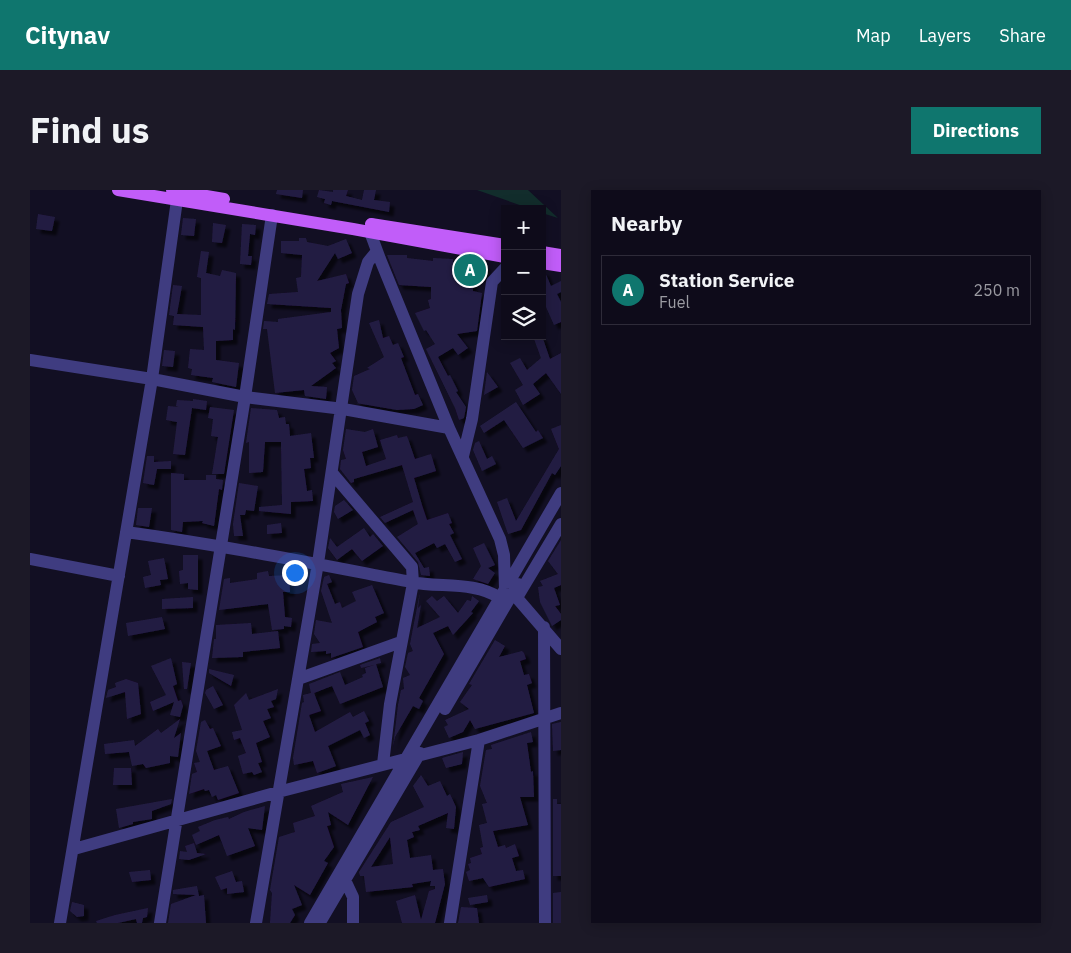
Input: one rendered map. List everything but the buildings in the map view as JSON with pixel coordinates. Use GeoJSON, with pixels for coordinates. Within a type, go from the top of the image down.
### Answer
{"type":"FeatureCollection","features":[{"type":"Feature","properties":{"kind":"main road"},"geometry":{"type":"LineString","coordinates":[[118,190],[176,193],[371,228],[501,255]]}},
{"type":"Feature","properties":{"kind":"main road"},"geometry":{"type":"LineString","coordinates":[[176,193],[272,215],[501,244]]}},
{"type":"Feature","properties":{"kind":"main road"},"geometry":{"type":"LineString","coordinates":[[546,253],[561,255]]}},
{"type":"Feature","properties":{"kind":"main road"},"geometry":{"type":"LineString","coordinates":[[546,264],[561,266]]}},
{"type":"Feature","properties":{"kind":"street"},"geometry":{"type":"LineString","coordinates":[[60,923],[152,379],[176,193]]}},
{"type":"Feature","properties":{"kind":"street"},"geometry":{"type":"LineString","coordinates":[[160,923],[245,397],[272,215]]}},
{"type":"Feature","properties":{"kind":"street"},"geometry":{"type":"LineString","coordinates":[[371,228],[377,251],[449,428],[500,540],[504,555],[508,594]]}},
{"type":"Feature","properties":{"kind":"street"},"geometry":{"type":"LineString","coordinates":[[256,923],[318,563],[358,294],[365,267],[377,251]]}},
{"type":"Feature","properties":{"kind":"street"},"geometry":{"type":"LineString","coordinates":[[463,456],[472,419],[492,282],[501,272]]}},
{"type":"Feature","properties":{"kind":"street"},"geometry":{"type":"LineString","coordinates":[[30,360],[152,379],[245,397],[342,410],[449,428]]}},
{"type":"Feature","properties":{"kind":"street"},"geometry":{"type":"LineString","coordinates":[[332,473],[412,567],[413,583],[401,642],[383,764]]}},
{"type":"Feature","properties":{"kind":"street"},"geometry":{"type":"LineString","coordinates":[[320,923],[508,594],[561,493]]}},
{"type":"Feature","properties":{"kind":"street"},"geometry":{"type":"LineString","coordinates":[[310,923],[406,759],[508,594],[560,516]]}},
{"type":"Feature","properties":{"kind":"street"},"geometry":{"type":"LineString","coordinates":[[126,532],[220,545],[413,583],[480,588],[508,594],[544,628],[561,649]]}},
{"type":"Feature","properties":{"kind":"street"},"geometry":{"type":"LineString","coordinates":[[30,559],[118,576]]}},
{"type":"Feature","properties":{"kind":"street"},"geometry":{"type":"LineString","coordinates":[[544,628],[545,923]]}},
{"type":"Feature","properties":{"kind":"street"},"geometry":{"type":"LineString","coordinates":[[298,679],[401,642]]}},
{"type":"Feature","properties":{"kind":"street"},"geometry":{"type":"LineString","coordinates":[[74,849],[278,792],[406,759],[418,754],[479,740],[561,713]]}},
{"type":"Feature","properties":{"kind":"street"},"geometry":{"type":"LineString","coordinates":[[450,923],[479,740]]}},
{"type":"Feature","properties":{"kind":"street"},"geometry":{"type":"LineString","coordinates":[[345,880],[353,897],[353,923]]}},
{"type":"Feature","properties":{"kind":"green space"},"geometry":{"type":"Polygon","coordinates":[[[477,190],[528,190],[544,205],[520,205],[477,190]]]}},
{"type":"Feature","properties":{"kind":"green space"},"geometry":{"type":"Polygon","coordinates":[[[546,207],[558,218],[546,214],[546,207]]]}},
{"type":"Feature","properties":{"kind":"place","name":"Station Service"},"geometry":{"type":"Point","coordinates":[470,270]}}]}
